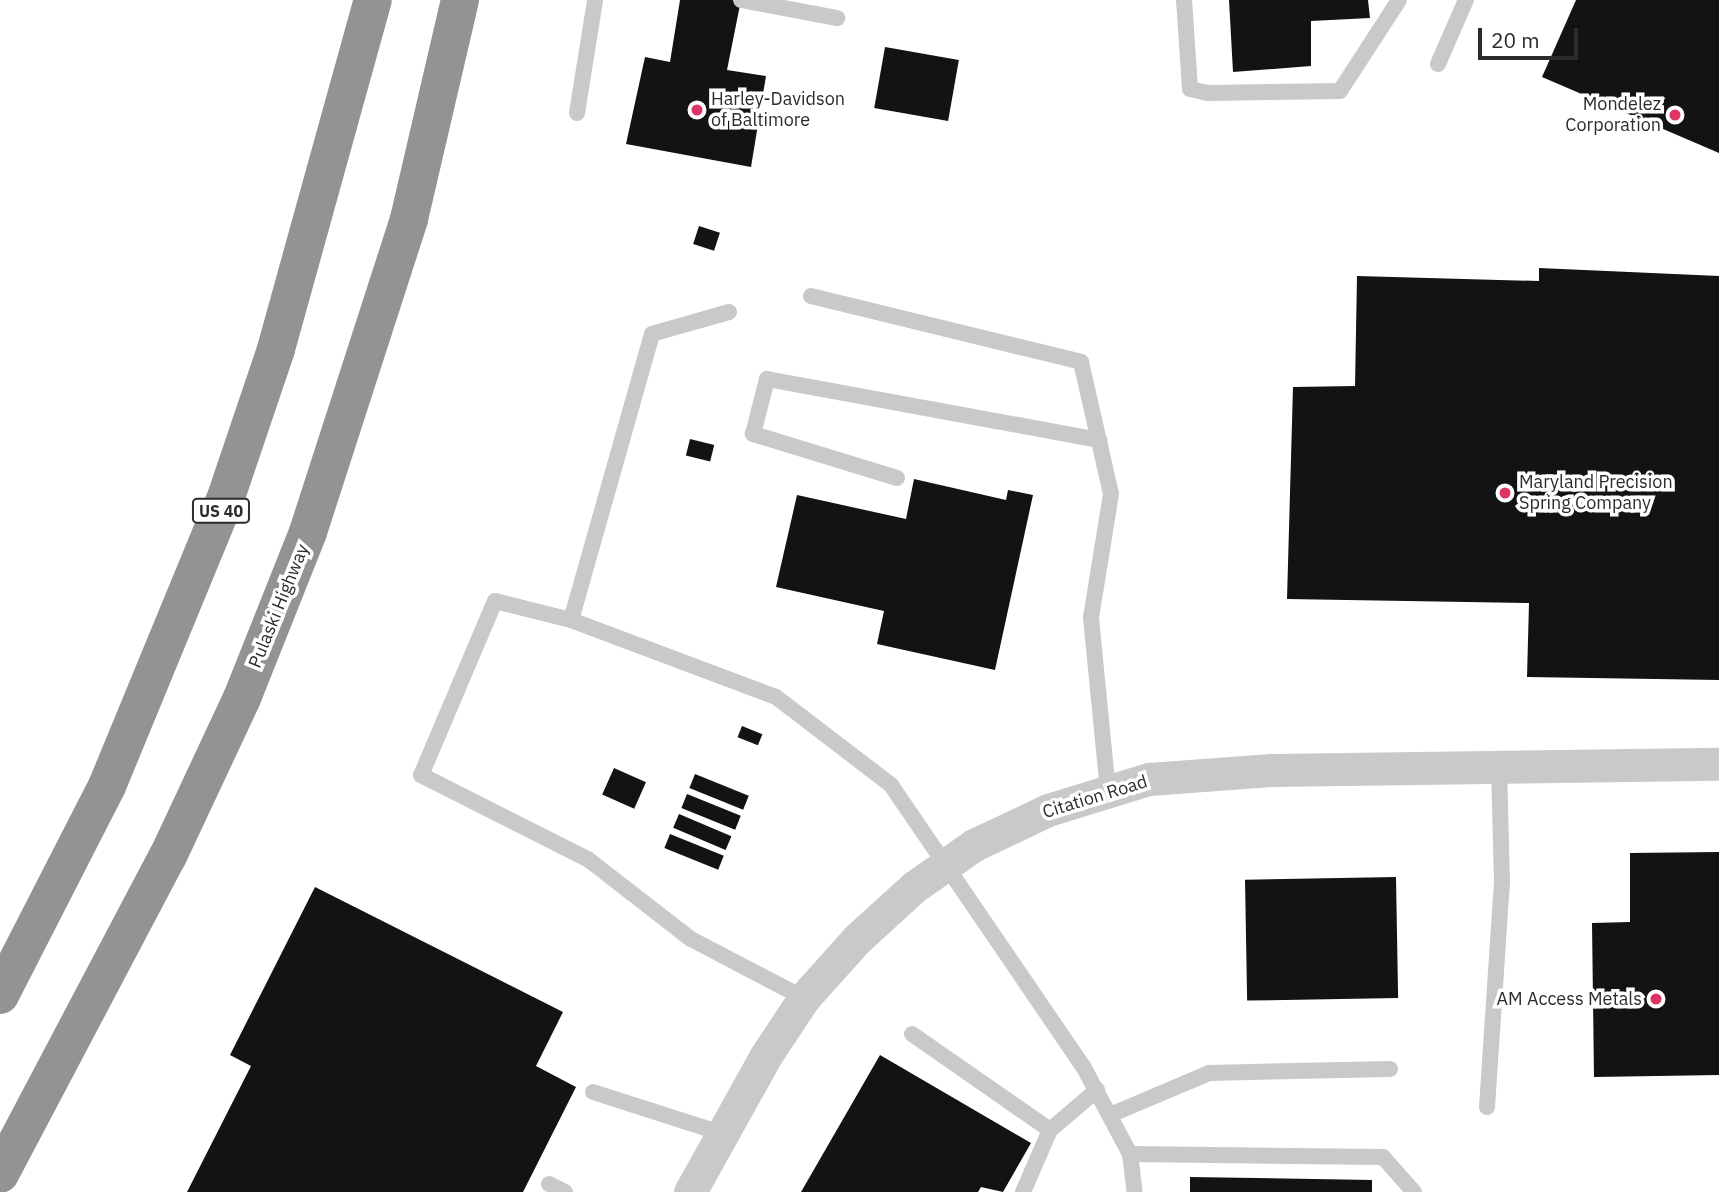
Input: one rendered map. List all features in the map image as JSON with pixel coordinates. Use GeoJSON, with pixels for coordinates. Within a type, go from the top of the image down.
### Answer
{"type":"FeatureCollection","features":[{"type":"Feature","properties":{"kind":"highway","name":"US 40"},"geometry":{"type":"LineString","coordinates":[[0,995],[107,786],[225,499],[280,336],[373,0]]}},
{"type":"Feature","properties":{"kind":"highway","name":"Pulaski Highway"},"geometry":{"type":"LineString","coordinates":[[0,1174],[168,856],[242,698],[309,532],[409,219],[460,0]]}},
{"type":"Feature","properties":{"kind":"street","name":"Citation Road"},"geometry":{"type":"LineString","coordinates":[[690,1192],[721,1133],[804,998],[857,939],[947,863],[1048,810],[1149,779],[1272,770],[1719,764]]}},
{"type":"Feature","properties":{"kind":"lane"},"geometry":{"type":"LineString","coordinates":[[577,113],[595,0]]}},
{"type":"Feature","properties":{"kind":"lane"},"geometry":{"type":"LineString","coordinates":[[1184,0],[1190,89],[1208,93],[1340,91],[1399,0]]}},
{"type":"Feature","properties":{"kind":"lane"},"geometry":{"type":"LineString","coordinates":[[1438,64],[1466,0]]}},
{"type":"Feature","properties":{"kind":"lane"},"geometry":{"type":"LineString","coordinates":[[741,1],[837,18]]}},
{"type":"Feature","properties":{"kind":"lane"},"geometry":{"type":"LineString","coordinates":[[811,296],[1081,362],[1111,494],[1091,618],[1108,791]]}},
{"type":"Feature","properties":{"kind":"lane"},"geometry":{"type":"LineString","coordinates":[[571,620],[652,334],[729,312]]}},
{"type":"Feature","properties":{"kind":"lane"},"geometry":{"type":"LineString","coordinates":[[897,478],[753,434],[767,379],[1099,440]]}},
{"type":"Feature","properties":{"kind":"lane"},"geometry":{"type":"LineString","coordinates":[[804,998],[691,939],[589,860],[421,775],[495,601],[571,620],[776,697],[891,785],[947,863],[1097,1090],[1130,1154],[1135,1192]]}},
{"type":"Feature","properties":{"kind":"lane"},"geometry":{"type":"LineString","coordinates":[[1488,1107],[1502,882],[1499,768]]}},
{"type":"Feature","properties":{"kind":"lane"},"geometry":{"type":"LineString","coordinates":[[912,1034],[1050,1130]]}},
{"type":"Feature","properties":{"kind":"lane"},"geometry":{"type":"LineString","coordinates":[[1110,1115],[1209,1073],[1390,1069]]}},
{"type":"Feature","properties":{"kind":"lane"},"geometry":{"type":"LineString","coordinates":[[1023,1192],[1050,1130],[1097,1090]]}},
{"type":"Feature","properties":{"kind":"lane"},"geometry":{"type":"LineString","coordinates":[[593,1092],[721,1133]]}},
{"type":"Feature","properties":{"kind":"lane"},"geometry":{"type":"LineString","coordinates":[[1130,1154],[1382,1157],[1414,1192]]}},
{"type":"Feature","properties":{"kind":"lane"},"geometry":{"type":"LineString","coordinates":[[548,1184],[565,1192]]}},
{"type":"Feature","properties":{"kind":"building","name":"Harley-Davidson of Baltimore"},"geometry":{"type":"Polygon","coordinates":[[[680,0],[741,0],[727,70],[766,76],[751,167],[626,144],[645,57],[670,62],[680,0]]]}},
{"type":"Feature","properties":{"kind":"building"},"geometry":{"type":"Polygon","coordinates":[[[1229,0],[1368,0],[1370,18],[1311,21],[1311,66],[1233,72],[1229,0]]]}},
{"type":"Feature","properties":{"kind":"building","name":"Mondelez Corporation"},"geometry":{"type":"Polygon","coordinates":[[[1576,0],[1719,0],[1719,153],[1542,77],[1576,0]]]}},
{"type":"Feature","properties":{"kind":"building"},"geometry":{"type":"Polygon","coordinates":[[[885,47],[959,60],[948,121],[874,108],[885,47]]]}},
{"type":"Feature","properties":{"kind":"building"},"geometry":{"type":"Polygon","coordinates":[[[699,226],[720,233],[714,251],[693,244],[699,226]]]}},
{"type":"Feature","properties":{"kind":"building","name":"Maryland Precision Spring Company"},"geometry":{"type":"Polygon","coordinates":[[[1539,268],[1719,276],[1719,680],[1527,677],[1529,603],[1287,599],[1293,387],[1355,386],[1357,276],[1539,281],[1539,268]]]}},
{"type":"Feature","properties":{"kind":"building"},"geometry":{"type":"Polygon","coordinates":[[[690,439],[714,445],[710,462],[686,455],[690,439]]]}},
{"type":"Feature","properties":{"kind":"building"},"geometry":{"type":"Polygon","coordinates":[[[914,479],[1006,500],[1008,490],[1033,495],[995,670],[877,644],[884,611],[776,587],[797,495],[906,519],[914,479]]]}},
{"type":"Feature","properties":{"kind":"building"},"geometry":{"type":"Polygon","coordinates":[[[742,726],[762,734],[758,745],[738,737],[742,726]]]}},
{"type":"Feature","properties":{"kind":"building"},"geometry":{"type":"Polygon","coordinates":[[[614,768],[646,782],[634,809],[602,794],[614,768]]]}},
{"type":"Feature","properties":{"kind":"building"},"geometry":{"type":"Polygon","coordinates":[[[695,774],[749,796],[743,810],[689,788],[695,774]]]}},
{"type":"Feature","properties":{"kind":"building"},"geometry":{"type":"Polygon","coordinates":[[[687,794],[741,816],[735,830],[681,808],[687,794]]]}},
{"type":"Feature","properties":{"kind":"building"},"geometry":{"type":"Polygon","coordinates":[[[679,814],[731,836],[726,850],[673,828],[679,814]]]}},
{"type":"Feature","properties":{"kind":"building"},"geometry":{"type":"Polygon","coordinates":[[[670,834],[724,856],[718,870],[664,848],[670,834]]]}},
{"type":"Feature","properties":{"kind":"building","name":"AM Access Metals"},"geometry":{"type":"Polygon","coordinates":[[[1719,852],[1719,1075],[1594,1077],[1592,923],[1630,922],[1630,853],[1719,852]]]}},
{"type":"Feature","properties":{"kind":"building"},"geometry":{"type":"Polygon","coordinates":[[[1396,877],[1398,998],[1247,1001],[1245,880],[1396,877]]]}},
{"type":"Feature","properties":{"kind":"building"},"geometry":{"type":"Polygon","coordinates":[[[315,887],[563,1012],[536,1066],[576,1087],[523,1192],[187,1192],[251,1066],[230,1055],[315,887]]]}},
{"type":"Feature","properties":{"kind":"building"},"geometry":{"type":"Polygon","coordinates":[[[880,1055],[1031,1143],[1003,1192],[981,1187],[978,1192],[801,1192],[880,1055]]]}},
{"type":"Feature","properties":{"kind":"building"},"geometry":{"type":"Polygon","coordinates":[[[1190,1177],[1372,1180],[1372,1192],[1190,1192],[1190,1177]]]}},
{"type":"Feature","properties":{"kind":"place","name":"Harley-Davidson of Baltimore"},"geometry":{"type":"Point","coordinates":[697,110]}},
{"type":"Feature","properties":{"kind":"place","name":"Mondelez Corporation"},"geometry":{"type":"Point","coordinates":[1675,115]}},
{"type":"Feature","properties":{"kind":"place","name":"Maryland Precision Spring Company"},"geometry":{"type":"Point","coordinates":[1505,493]}},
{"type":"Feature","properties":{"kind":"place","name":"AM Access Metals"},"geometry":{"type":"Point","coordinates":[1656,999]}}]}
